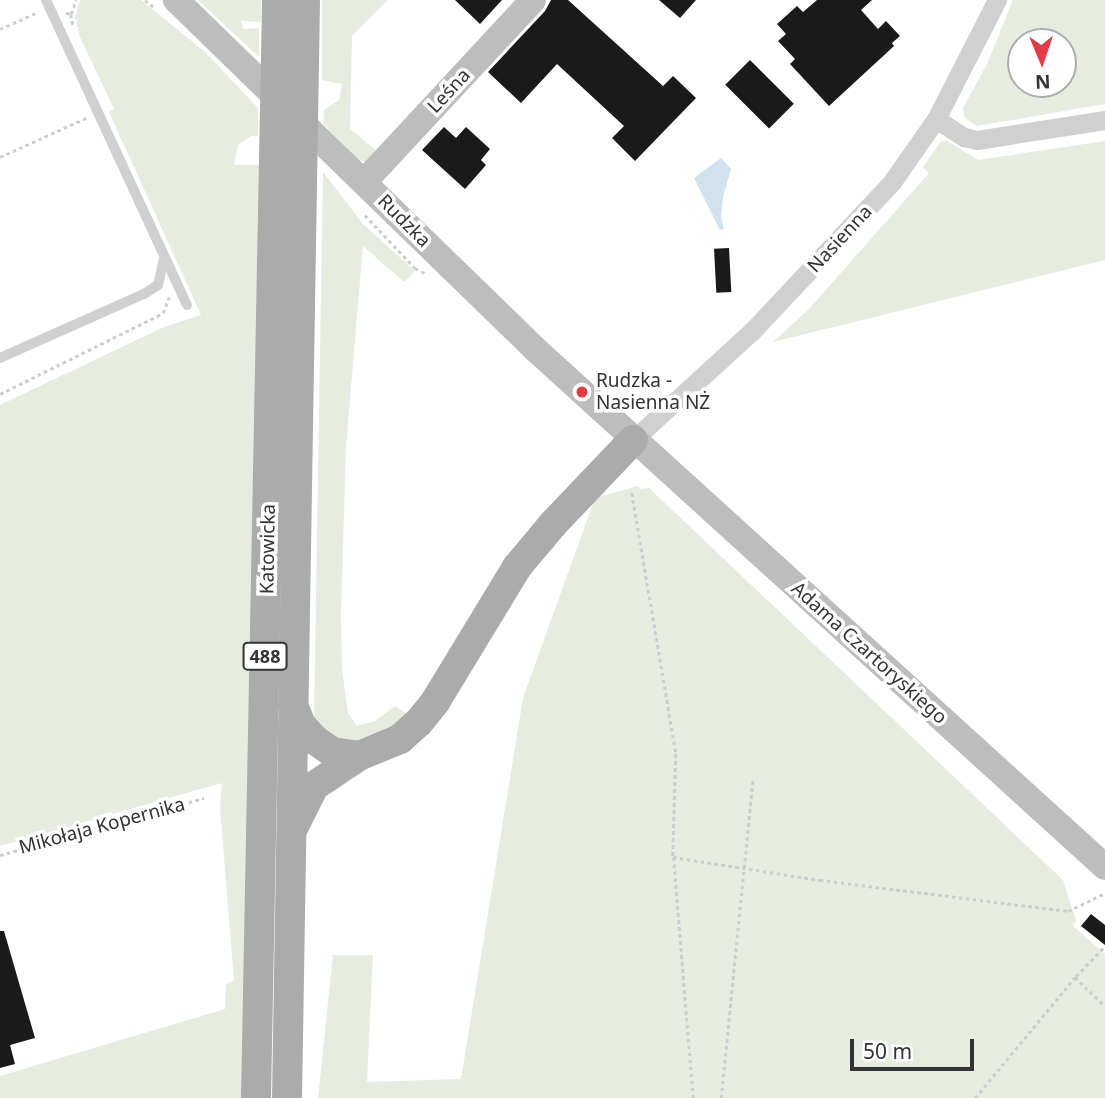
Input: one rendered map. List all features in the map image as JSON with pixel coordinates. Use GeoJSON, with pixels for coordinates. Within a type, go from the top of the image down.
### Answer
{"type":"FeatureCollection","features":[{"type":"Feature","properties":{"kind":"main road","name":"Katowicka"},"geometry":{"type":"LineString","coordinates":[[277,0],[277,40],[289,218],[292,703],[287,1098]]}},
{"type":"Feature","properties":{"kind":"main road","name":"Katowicka"},"geometry":{"type":"LineString","coordinates":[[256,1098],[289,218],[304,54],[305,0]]}},
{"type":"Feature","properties":{"kind":"main road"},"geometry":{"type":"LineString","coordinates":[[290,836],[314,786],[359,756],[400,739],[419,722],[435,702],[517,567],[552,524],[633,440]]}},
{"type":"Feature","properties":{"kind":"main road"},"geometry":{"type":"LineString","coordinates":[[292,703],[301,725],[315,740],[332,751],[359,756]]}},
{"type":"Feature","properties":{"kind":"street","name":"Rudzka"},"geometry":{"type":"LineString","coordinates":[[176,0],[535,349],[633,440]]}},
{"type":"Feature","properties":{"kind":"street","name":"Leśna"},"geometry":{"type":"LineString","coordinates":[[364,182],[533,0]]}},
{"type":"Feature","properties":{"kind":"street","name":"Nasienna"},"geometry":{"type":"LineString","coordinates":[[633,440],[754,329],[892,182],[936,119],[997,0]]}},
{"type":"Feature","properties":{"kind":"street"},"geometry":{"type":"LineString","coordinates":[[936,119],[964,137],[977,140],[1105,120]]}},
{"type":"Feature","properties":{"kind":"street","name":"Adama Czartoryskiego"},"geometry":{"type":"LineString","coordinates":[[633,440],[1105,867]]}},
{"type":"Feature","properties":{"kind":"lane"},"geometry":{"type":"LineString","coordinates":[[46,0],[187,304]]}},
{"type":"Feature","properties":{"kind":"lane"},"geometry":{"type":"LineString","coordinates":[[0,358],[144,294],[158,285],[164,258]]}},
{"type":"Feature","properties":{"kind":"path"},"geometry":{"type":"LineString","coordinates":[[71,14],[74,31]]}},
{"type":"Feature","properties":{"kind":"path"},"geometry":{"type":"LineString","coordinates":[[0,157],[98,112]]}},
{"type":"Feature","properties":{"kind":"path"},"geometry":{"type":"LineString","coordinates":[[0,394],[163,313],[175,281]]}},
{"type":"Feature","properties":{"kind":"path"},"geometry":{"type":"LineString","coordinates":[[632,493],[676,754],[673,857],[693,1098]]}},
{"type":"Feature","properties":{"kind":"path"},"geometry":{"type":"LineString","coordinates":[[721,1098],[753,779]]}},
{"type":"Feature","properties":{"kind":"path","name":"Mikołaja Kopernika"},"geometry":{"type":"LineString","coordinates":[[0,855],[204,798]]}},
{"type":"Feature","properties":{"kind":"path"},"geometry":{"type":"LineString","coordinates":[[673,857],[1068,911],[1105,894]]}},
{"type":"Feature","properties":{"kind":"path"},"geometry":{"type":"LineString","coordinates":[[975,1098],[1075,977],[1105,946]]}},
{"type":"Feature","properties":{"kind":"path"},"geometry":{"type":"LineString","coordinates":[[1075,977],[1105,1006]]}},
{"type":"Feature","properties":{"kind":"path"},"geometry":{"type":"LineString","coordinates":[[978,1094],[983,1098]]}},
{"type":"Feature","properties":{"kind":"shaded area"},"geometry":{"type":"Polygon","coordinates":[[[80,0],[141,0],[205,52],[258,108],[258,136],[251,136],[238,145],[234,165],[260,165],[244,1098],[0,1098],[0,1076],[225,1009],[226,984],[234,980],[220,808],[222,783],[0,846],[0,405],[164,327],[201,315],[109,112],[114,109],[80,37],[75,18],[80,0]]]}},
{"type":"Feature","properties":{"kind":"shaded area"},"geometry":{"type":"Polygon","coordinates":[[[198,0],[261,0],[261,22],[241,21],[243,29],[259,28],[259,57],[198,0]]]}},
{"type":"Feature","properties":{"kind":"shaded area"},"geometry":{"type":"Polygon","coordinates":[[[322,0],[388,0],[352,36],[350,129],[378,152],[367,163],[357,159],[323,123],[324,110],[339,100],[342,84],[322,80],[322,0]]]}},
{"type":"Feature","properties":{"kind":"shaded area"},"geometry":{"type":"Polygon","coordinates":[[[1013,0],[1105,0],[1105,104],[977,126],[965,118],[963,108],[987,64],[1013,0]]]}},
{"type":"Feature","properties":{"kind":"shaded area"},"geometry":{"type":"Polygon","coordinates":[[[946,140],[978,160],[1105,141],[1105,260],[773,342],[809,309],[929,173],[923,167],[941,141],[946,140]]]}},
{"type":"Feature","properties":{"kind":"shaded area"},"geometry":{"type":"Polygon","coordinates":[[[323,172],[363,224],[415,271],[404,282],[363,246],[346,447],[341,614],[342,669],[348,713],[357,726],[375,721],[395,706],[410,716],[375,740],[336,745],[314,717],[323,172]]]}},
{"type":"Feature","properties":{"kind":"shaded area"},"geometry":{"type":"Polygon","coordinates":[[[638,486],[641,489],[649,488],[1063,880],[1076,920],[1073,926],[1105,954],[1105,1098],[318,1098],[333,955],[373,955],[367,1082],[461,1079],[523,698],[595,498],[638,486]]]}},
{"type":"Feature","properties":{"kind":"water"},"geometry":{"type":"Polygon","coordinates":[[[721,158],[731,169],[723,197],[721,217],[724,229],[720,230],[694,178],[721,158]]]}},
{"type":"Feature","properties":{"kind":"building"},"geometry":{"type":"Polygon","coordinates":[[[455,0],[502,0],[480,24],[455,0]]]}},
{"type":"Feature","properties":{"kind":"building"},"geometry":{"type":"Polygon","coordinates":[[[551,0],[568,0],[663,86],[673,76],[696,98],[635,161],[612,138],[624,126],[557,64],[521,103],[488,72],[545,11],[551,0]]]}},
{"type":"Feature","properties":{"kind":"building"},"geometry":{"type":"Polygon","coordinates":[[[659,0],[696,0],[680,18],[659,0]]]}},
{"type":"Feature","properties":{"kind":"building"},"geometry":{"type":"Polygon","coordinates":[[[817,0],[872,0],[861,10],[878,29],[886,21],[900,36],[892,43],[894,46],[829,106],[790,64],[795,59],[778,41],[786,34],[777,24],[797,6],[803,12],[817,0]]]}},
{"type":"Feature","properties":{"kind":"building"},"geometry":{"type":"Polygon","coordinates":[[[750,60],[794,104],[769,129],[725,85],[750,60]]]}},
{"type":"Feature","properties":{"kind":"building"},"geometry":{"type":"Polygon","coordinates":[[[444,127],[456,138],[466,127],[490,149],[481,160],[486,165],[465,189],[422,150],[444,127]]]}},
{"type":"Feature","properties":{"kind":"building"},"geometry":{"type":"Polygon","coordinates":[[[729,248],[731,292],[716,293],[714,249],[729,248]]]}},
{"type":"Feature","properties":{"kind":"building"},"geometry":{"type":"Polygon","coordinates":[[[1091,914],[1105,925],[1105,945],[1081,926],[1091,914]]]}},
{"type":"Feature","properties":{"kind":"building"},"geometry":{"type":"Polygon","coordinates":[[[0,931],[4,931],[35,1038],[10,1045],[15,1064],[0,1068],[0,931]]]}},
{"type":"Feature","properties":{"kind":"place","name":"Rudzka - Nasienna NŻ"},"geometry":{"type":"Point","coordinates":[582,392]}}]}
